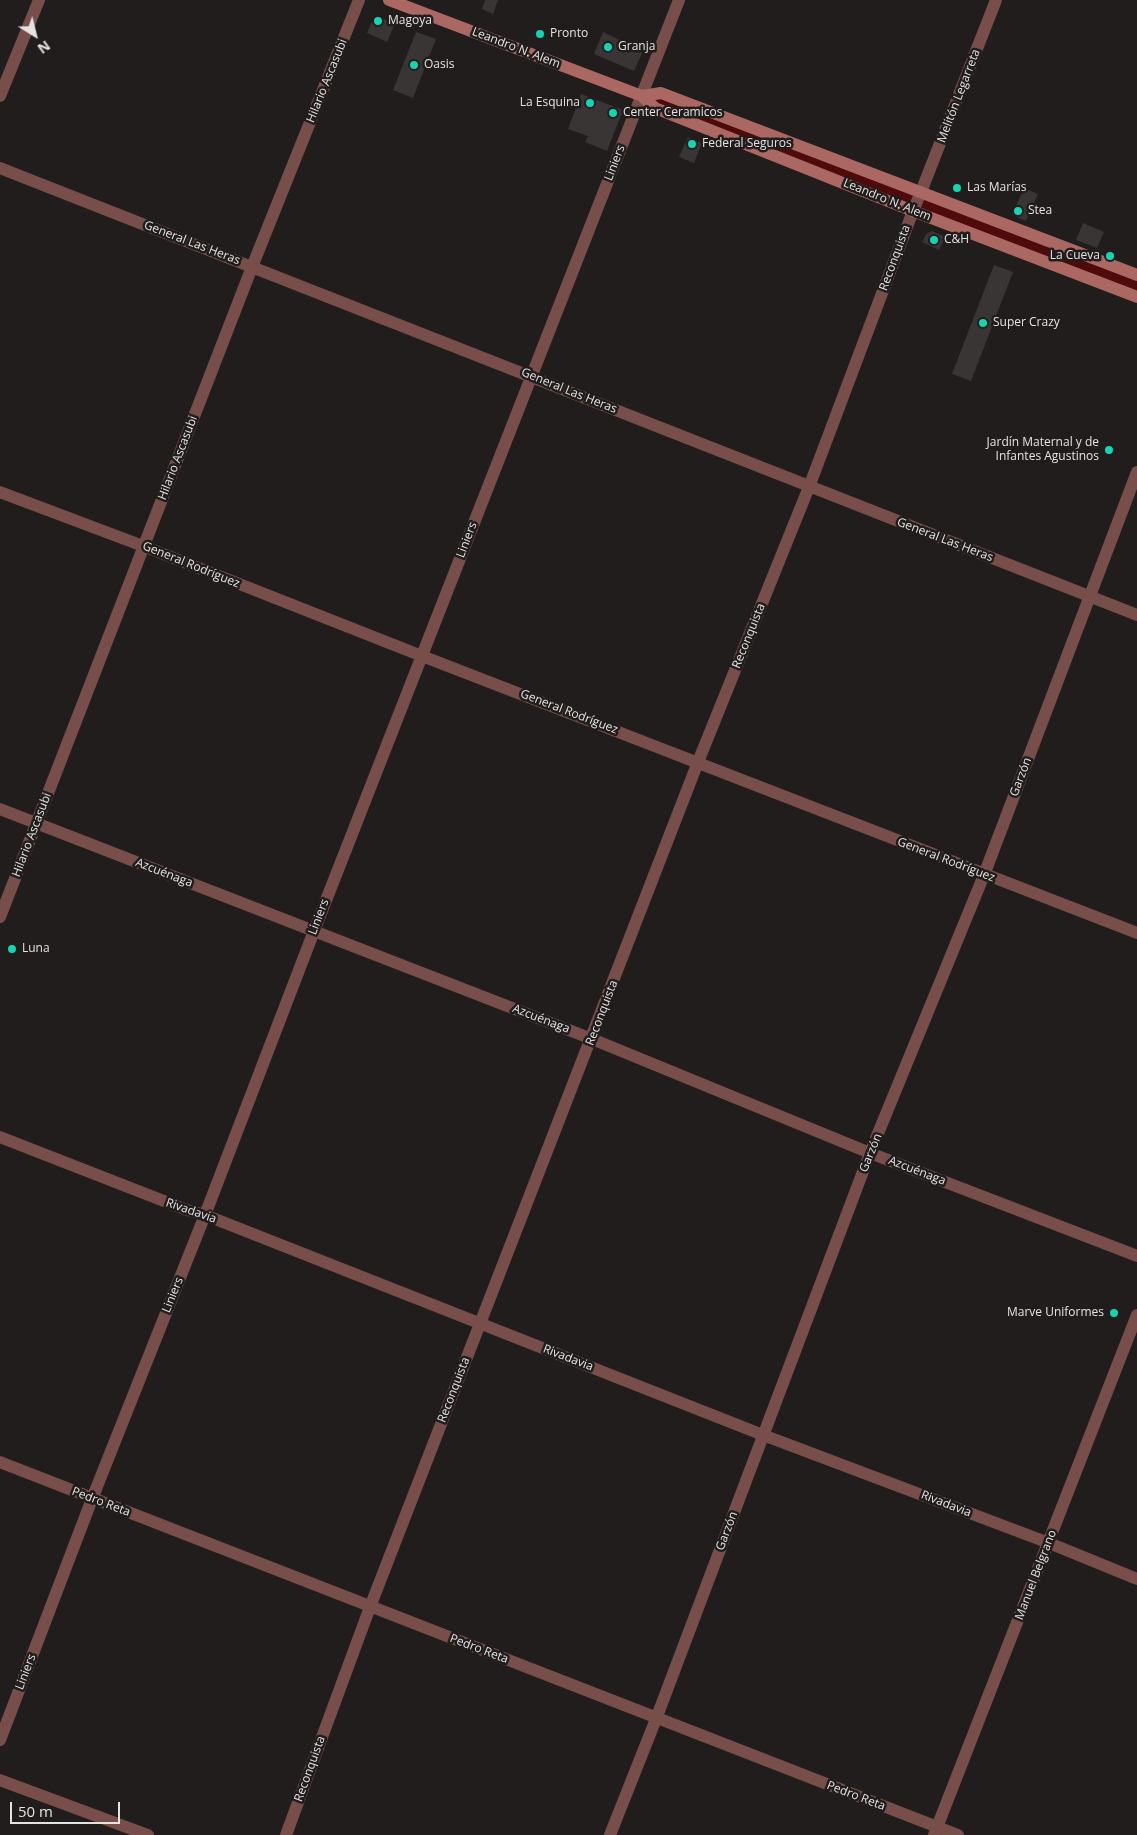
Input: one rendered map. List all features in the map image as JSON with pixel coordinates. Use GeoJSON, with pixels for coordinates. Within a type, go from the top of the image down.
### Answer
{"type":"FeatureCollection","features":[{"type":"Feature","properties":{"kind":"main road","name":"Leandro N. Alem"},"geometry":{"type":"LineString","coordinates":[[390,0],[642,96],[655,108],[912,211],[1137,296]]}},
{"type":"Feature","properties":{"kind":"main road","name":"Leandro N. Alem"},"geometry":{"type":"LineString","coordinates":[[642,96],[661,93],[1137,275]]}},
{"type":"Feature","properties":{"kind":"street"},"geometry":{"type":"LineString","coordinates":[[0,96],[39,0]]}},
{"type":"Feature","properties":{"kind":"street","name":"Hilario Ascasubi"},"geometry":{"type":"LineString","coordinates":[[0,917],[252,267],[359,0]]}},
{"type":"Feature","properties":{"kind":"street","name":"Liniers"},"geometry":{"type":"LineString","coordinates":[[0,1740],[92,1499],[205,1215],[314,931],[679,0]]}},
{"type":"Feature","properties":{"kind":"street","name":"Melitón Legarreta"},"geometry":{"type":"LineString","coordinates":[[922,192],[996,0]]}},
{"type":"Feature","properties":{"kind":"street","name":"General Las Heras"},"geometry":{"type":"LineString","coordinates":[[0,168],[1137,615]]}},
{"type":"Feature","properties":{"kind":"street","name":"Reconquista"},"geometry":{"type":"LineString","coordinates":[[286,1835],[370,1607],[698,762],[809,487],[912,211],[922,192]]}},
{"type":"Feature","properties":{"kind":"street","name":"Garzón"},"geometry":{"type":"LineString","coordinates":[[610,1835],[656,1719],[870,1153],[984,875],[1137,472]]}},
{"type":"Feature","properties":{"kind":"street","name":"General Rodríguez"},"geometry":{"type":"LineString","coordinates":[[0,492],[1137,933]]}},
{"type":"Feature","properties":{"kind":"street","name":"Azcuénaga"},"geometry":{"type":"LineString","coordinates":[[0,809],[592,1038],[870,1153],[1137,1256]]}},
{"type":"Feature","properties":{"kind":"street","name":"Rivadavia"},"geometry":{"type":"LineString","coordinates":[[0,1137],[187,1210],[205,1215],[763,1435],[1049,1543],[1137,1579]]}},
{"type":"Feature","properties":{"kind":"street","name":"Manuel Belgrano"},"geometry":{"type":"LineString","coordinates":[[936,1831],[1137,1315]]}},
{"type":"Feature","properties":{"kind":"street","name":"Pedro Reta"},"geometry":{"type":"LineString","coordinates":[[0,1462],[656,1719],[936,1831],[958,1835]]}},
{"type":"Feature","properties":{"kind":"street"},"geometry":{"type":"LineString","coordinates":[[0,1780],[148,1835]]}},
{"type":"Feature","properties":{"kind":"shaded area"},"geometry":{"type":"Polygon","coordinates":[[[661,93],[1137,275],[1137,297],[642,96],[661,93]]]}},
{"type":"Feature","properties":{"kind":"building"},"geometry":{"type":"Polygon","coordinates":[[[485,0],[498,0],[493,14],[482,9],[485,0]]]}},
{"type":"Feature","properties":{"kind":"building"},"geometry":{"type":"Polygon","coordinates":[[[378,17],[395,23],[387,42],[367,33],[373,19],[378,17]]]}},
{"type":"Feature","properties":{"kind":"building","name":"Oasis"},"geometry":{"type":"Polygon","coordinates":[[[416,32],[436,39],[413,98],[393,90],[416,32]]]}},
{"type":"Feature","properties":{"kind":"building"},"geometry":{"type":"Polygon","coordinates":[[[603,32],[643,51],[634,71],[594,54],[603,32]]]}},
{"type":"Feature","properties":{"kind":"building"},"geometry":{"type":"Polygon","coordinates":[[[581,94],[623,110],[607,151],[585,142],[588,136],[568,129],[581,94]]]}},
{"type":"Feature","properties":{"kind":"building"},"geometry":{"type":"Polygon","coordinates":[[[688,137],[702,143],[694,163],[679,157],[688,137]]]}},
{"type":"Feature","properties":{"kind":"building"},"geometry":{"type":"Polygon","coordinates":[[[1024,188],[1038,194],[1026,221],[1012,215],[1024,188]]]}},
{"type":"Feature","properties":{"kind":"building"},"geometry":{"type":"Polygon","coordinates":[[[1083,223],[1104,232],[1097,248],[1076,240],[1083,223]]]}},
{"type":"Feature","properties":{"kind":"building","name":"C&H"},"geometry":{"type":"Polygon","coordinates":[[[932,231],[945,237],[939,250],[922,242],[926,234],[932,231]]]}},
{"type":"Feature","properties":{"kind":"building","name":"Super Crazy"},"geometry":{"type":"Polygon","coordinates":[[[994,265],[1013,272],[971,381],[952,374],[994,265]]]}},
{"type":"Feature","properties":{"kind":"place","name":"Magoya"},"geometry":{"type":"Point","coordinates":[378,21]}},
{"type":"Feature","properties":{"kind":"place","name":"Pronto"},"geometry":{"type":"Point","coordinates":[540,34]}},
{"type":"Feature","properties":{"kind":"place","name":"Granja"},"geometry":{"type":"Point","coordinates":[608,47]}},
{"type":"Feature","properties":{"kind":"place","name":"Oasis"},"geometry":{"type":"Point","coordinates":[414,65]}},
{"type":"Feature","properties":{"kind":"place","name":"La Esquina"},"geometry":{"type":"Point","coordinates":[590,103]}},
{"type":"Feature","properties":{"kind":"place","name":"Center Ceramicos"},"geometry":{"type":"Point","coordinates":[613,113]}},
{"type":"Feature","properties":{"kind":"place","name":"Federal Seguros"},"geometry":{"type":"Point","coordinates":[692,144]}},
{"type":"Feature","properties":{"kind":"place","name":"Las Marías"},"geometry":{"type":"Point","coordinates":[957,188]}},
{"type":"Feature","properties":{"kind":"place","name":"Stea"},"geometry":{"type":"Point","coordinates":[1018,211]}},
{"type":"Feature","properties":{"kind":"place","name":"C&H"},"geometry":{"type":"Point","coordinates":[934,240]}},
{"type":"Feature","properties":{"kind":"place","name":"La Cueva"},"geometry":{"type":"Point","coordinates":[1110,256]}},
{"type":"Feature","properties":{"kind":"place","name":"Super Crazy"},"geometry":{"type":"Point","coordinates":[983,323]}},
{"type":"Feature","properties":{"kind":"place","name":"Jardín Maternal y de Infantes Agustinos"},"geometry":{"type":"Point","coordinates":[1109,450]}},
{"type":"Feature","properties":{"kind":"place","name":"Luna"},"geometry":{"type":"Point","coordinates":[12,949]}},
{"type":"Feature","properties":{"kind":"place","name":"Marve Uniformes"},"geometry":{"type":"Point","coordinates":[1114,1313]}}]}
